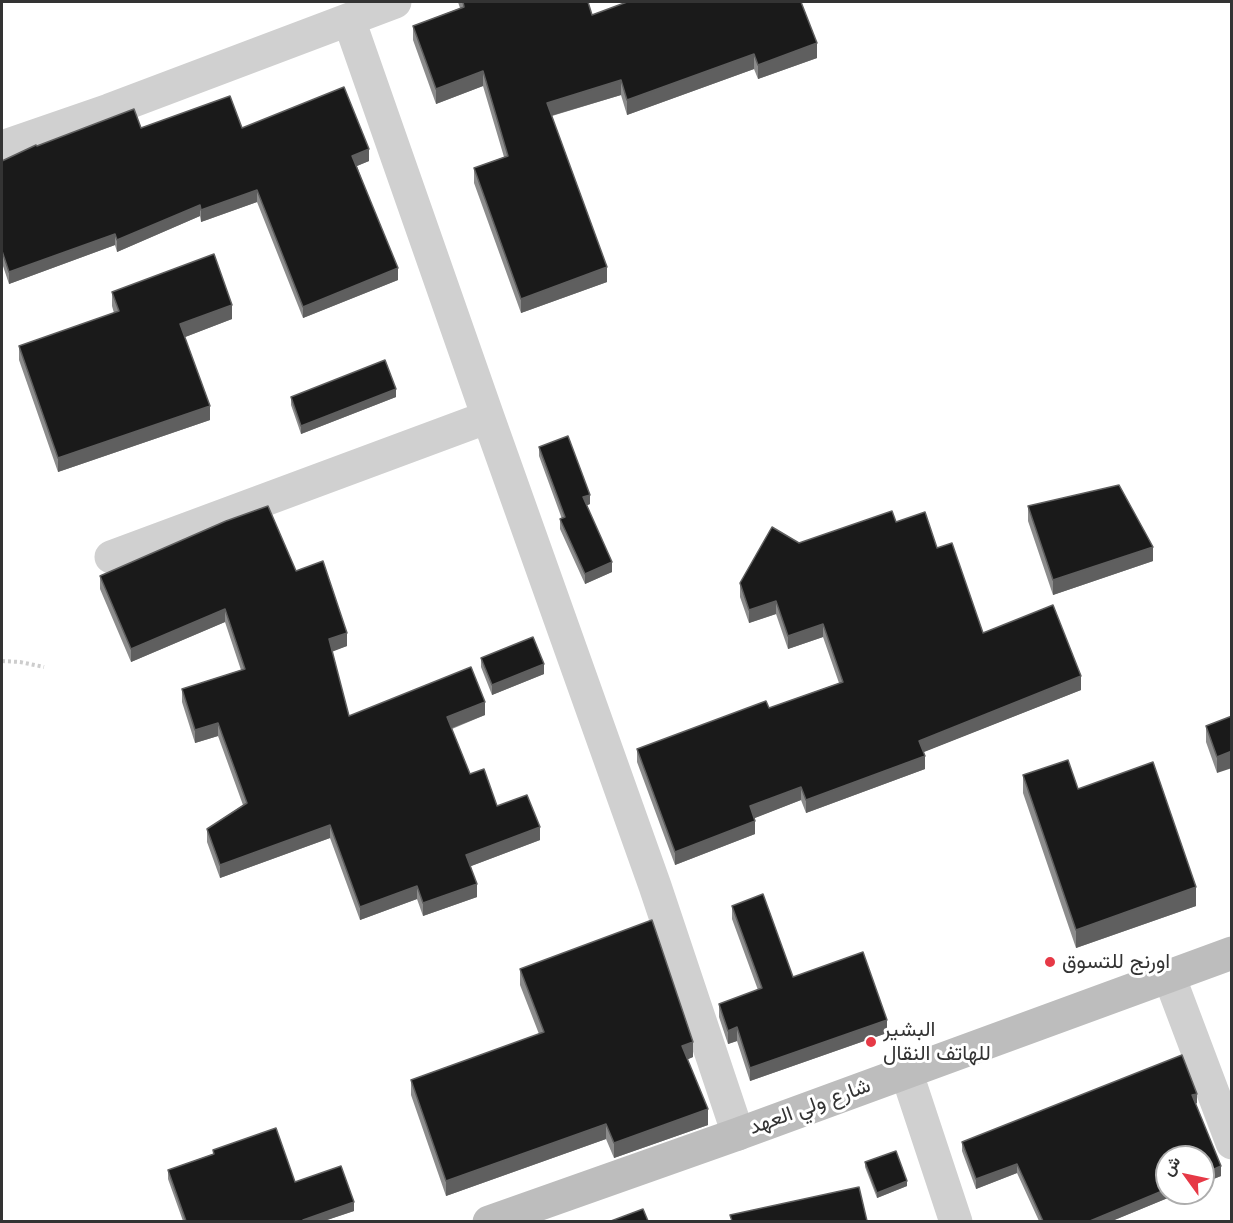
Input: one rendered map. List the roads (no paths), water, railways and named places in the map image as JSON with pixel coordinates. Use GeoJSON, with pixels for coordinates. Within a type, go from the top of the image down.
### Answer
{"type":"FeatureCollection","features":[{"type":"Feature","properties":{"kind":"main road","name":"شارع ولي العهد"},"geometry":{"type":"LineString","coordinates":[[489,1221],[738,1134],[1232,953]]}},
{"type":"Feature","properties":{"kind":"street"},"geometry":{"type":"LineString","coordinates":[[2,147],[109,110],[327,17],[395,2]]}},
{"type":"Feature","properties":{"kind":"street"},"geometry":{"type":"LineString","coordinates":[[327,17],[488,417],[651,874],[738,1134]]}},
{"type":"Feature","properties":{"kind":"street"},"geometry":{"type":"LineString","coordinates":[[111,557],[488,417]]}},
{"type":"Feature","properties":{"kind":"street"},"geometry":{"type":"LineString","coordinates":[[1169,976],[1232,1143]]}},
{"type":"Feature","properties":{"kind":"street"},"geometry":{"type":"LineString","coordinates":[[906,1071],[956,1221]]}},
{"type":"Feature","properties":{"kind":"place","name":"اورنج للتسوق"},"geometry":{"type":"Point","coordinates":[1050,962]}},
{"type":"Feature","properties":{"kind":"place","name":"البشير للهاتف النقال"},"geometry":{"type":"Point","coordinates":[871,1042]}}]}
